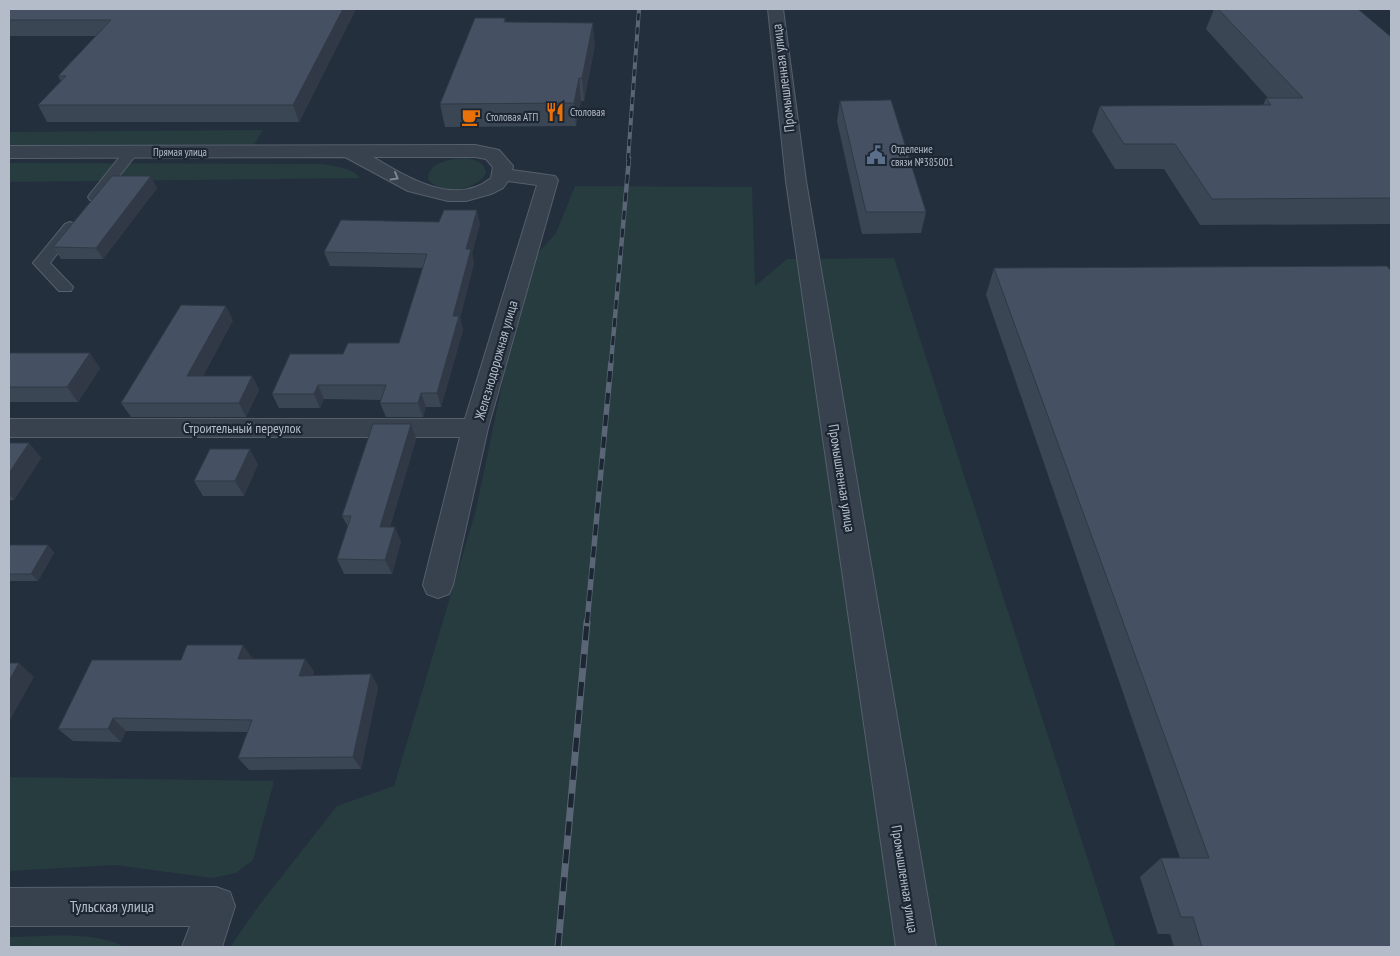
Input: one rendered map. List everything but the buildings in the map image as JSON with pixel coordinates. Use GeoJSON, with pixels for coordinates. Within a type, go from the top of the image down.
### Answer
{"type":"FeatureCollection","features":[{"type":"Feature","properties":{"kind":"street","name":"Промышленная улица"},"geometry":{"type":"LineString","coordinates":[[775,9],[795,178],[916,947]]}},
{"type":"Feature","properties":{"kind":"street","name":"Прямая улица"},"geometry":{"type":"LineString","coordinates":[[9,152],[475,151],[492,154],[503,166],[503,176],[498,185],[478,192],[445,196],[420,191],[352,152]]}},
{"type":"Feature","properties":{"kind":"street","name":"Железнодорожная улица"},"geometry":{"type":"LineString","coordinates":[[438,585],[475,428],[548,180],[503,176]]}},
{"type":"Feature","properties":{"kind":"street","name":"Строительный переулок"},"geometry":{"type":"LineString","coordinates":[[9,428],[475,428]]}},
{"type":"Feature","properties":{"kind":"street","name":"Тульская улица"},"geometry":{"type":"LineString","coordinates":[[9,907],[216,906],[202,947]]}},
{"type":"Feature","properties":{"kind":"lane"},"geometry":{"type":"LineString","coordinates":[[65,287],[41,264],[131,152]]}},
{"type":"Feature","properties":{"kind":"green space"},"geometry":{"type":"Polygon","coordinates":[[[263,130],[253,146],[9,146],[9,132],[263,130]]]}},
{"type":"Feature","properties":{"kind":"green space"},"geometry":{"type":"Polygon","coordinates":[[[466,158],[479,162],[485,169],[486,173],[475,184],[458,189],[450,189],[442,188],[428,179],[429,173],[436,165],[448,160],[466,158]]]}},
{"type":"Feature","properties":{"kind":"green space"},"geometry":{"type":"Polygon","coordinates":[[[9,163],[321,164],[347,169],[357,174],[360,178],[9,182],[9,163]]]}},
{"type":"Feature","properties":{"kind":"green space"},"geometry":{"type":"Polygon","coordinates":[[[575,186],[752,187],[755,286],[787,259],[894,258],[1116,947],[230,947],[260,904],[337,806],[394,786],[476,510],[504,375],[537,254],[556,233],[575,186]]]}},
{"type":"Feature","properties":{"kind":"green space"},"geometry":{"type":"Polygon","coordinates":[[[9,777],[274,781],[253,860],[236,873],[212,878],[115,865],[9,871],[9,777]]]}},
{"type":"Feature","properties":{"kind":"green space"},"geometry":{"type":"Polygon","coordinates":[[[84,936],[98,938],[124,947],[9,947],[9,937],[84,936]]]}},
{"type":"Feature","properties":{"kind":"railway"},"geometry":{"type":"LineString","coordinates":[[628,160],[639,9]]}},
{"type":"Feature","properties":{"kind":"railway"},"geometry":{"type":"LineString","coordinates":[[611,363],[629,158]]}},
{"type":"Feature","properties":{"kind":"railway"},"geometry":{"type":"LineString","coordinates":[[587,623],[611,362]]}},
{"type":"Feature","properties":{"kind":"railway"},"geometry":{"type":"LineString","coordinates":[[558,947],[587,622]]}},
{"type":"Feature","properties":{"kind":"place","name":"Столовая"},"geometry":{"type":"Point","coordinates":[555,112]}},
{"type":"Feature","properties":{"kind":"place","name":"Столовая АТП"},"geometry":{"type":"Point","coordinates":[471,117]}},
{"type":"Feature","properties":{"kind":"place","name":"Отделение связи №385001"},"geometry":{"type":"Point","coordinates":[876,155]}}]}
